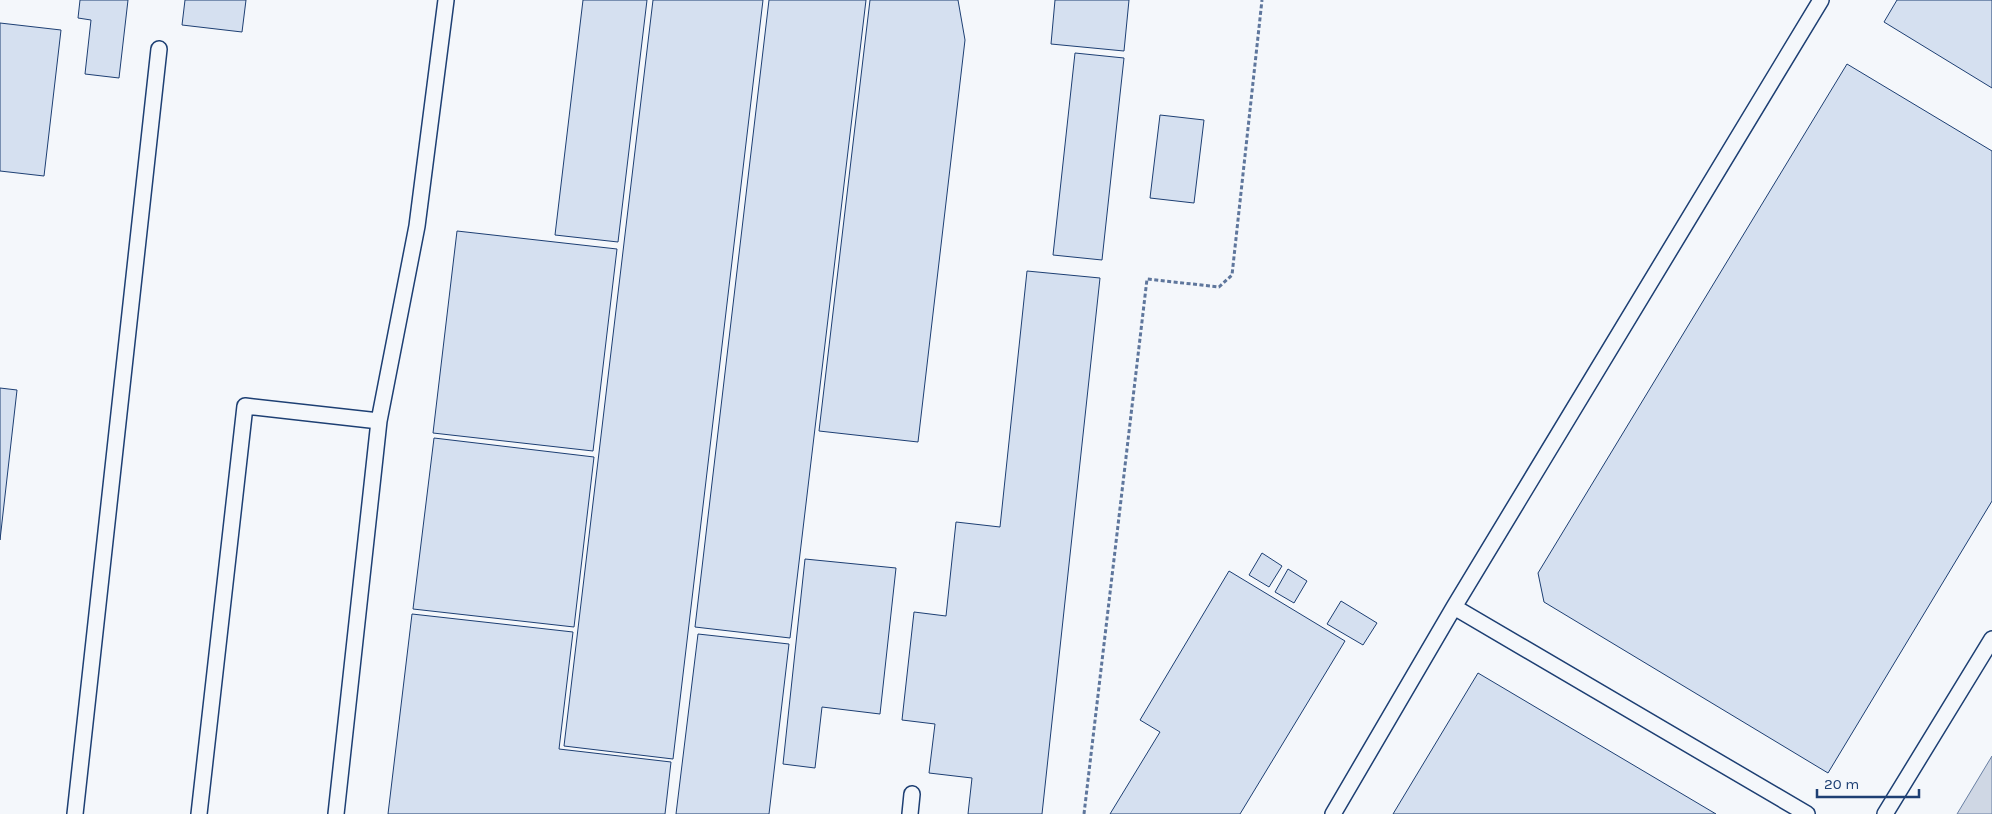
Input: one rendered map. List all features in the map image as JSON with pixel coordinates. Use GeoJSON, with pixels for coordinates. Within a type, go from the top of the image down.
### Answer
{"type":"FeatureCollection","features":[{"type":"Feature","properties":{"kind":"lane"},"geometry":{"type":"LineString","coordinates":[[336,814],[379,421],[417,226],[446,0]]}},
{"type":"Feature","properties":{"kind":"lane"},"geometry":{"type":"LineString","coordinates":[[1333,814],[1454,607],[1821,0]]}},
{"type":"Feature","properties":{"kind":"lane"},"geometry":{"type":"LineString","coordinates":[[75,814],[159,49]]}},
{"type":"Feature","properties":{"kind":"lane"},"geometry":{"type":"LineString","coordinates":[[199,814],[245,406],[379,421]]}},
{"type":"Feature","properties":{"kind":"lane"},"geometry":{"type":"LineString","coordinates":[[1454,607],[1807,814]]}},
{"type":"Feature","properties":{"kind":"lane"},"geometry":{"type":"LineString","coordinates":[[1885,814],[1992,639]]}},
{"type":"Feature","properties":{"kind":"lane"},"geometry":{"type":"LineString","coordinates":[[910,814],[912,794]]}},
{"type":"Feature","properties":{"kind":"path"},"geometry":{"type":"LineString","coordinates":[[1084,814],[1147,279],[1219,287],[1232,275],[1262,0]]}},
{"type":"Feature","properties":{"kind":"shaded area"},"geometry":{"type":"Polygon","coordinates":[[[1992,756],[1992,814],[1957,814],[1992,756]]]}},
{"type":"Feature","properties":{"kind":"building"},"geometry":{"type":"Polygon","coordinates":[[[80,0],[128,0],[119,78],[85,74],[91,20],[78,18],[80,0]]]}},
{"type":"Feature","properties":{"kind":"building"},"geometry":{"type":"Polygon","coordinates":[[[185,0],[246,0],[242,32],[182,25],[185,0]]]}},
{"type":"Feature","properties":{"kind":"building"},"geometry":{"type":"Polygon","coordinates":[[[583,0],[647,0],[618,242],[555,235],[583,0]]]}},
{"type":"Feature","properties":{"kind":"building"},"geometry":{"type":"Polygon","coordinates":[[[653,0],[763,0],[673,759],[564,746],[653,0]]]}},
{"type":"Feature","properties":{"kind":"building"},"geometry":{"type":"Polygon","coordinates":[[[769,0],[866,0],[790,638],[695,627],[769,0]]]}},
{"type":"Feature","properties":{"kind":"building"},"geometry":{"type":"Polygon","coordinates":[[[870,0],[958,0],[965,40],[918,442],[819,431],[870,0]]]}},
{"type":"Feature","properties":{"kind":"building"},"geometry":{"type":"Polygon","coordinates":[[[1055,0],[1129,0],[1124,51],[1051,44],[1055,0]]]}},
{"type":"Feature","properties":{"kind":"building"},"geometry":{"type":"Polygon","coordinates":[[[1897,0],[1992,0],[1992,88],[1884,22],[1897,0]]]}},
{"type":"Feature","properties":{"kind":"building"},"geometry":{"type":"Polygon","coordinates":[[[0,23],[61,30],[44,176],[0,171],[0,23]]]}},
{"type":"Feature","properties":{"kind":"building"},"geometry":{"type":"Polygon","coordinates":[[[1075,53],[1124,58],[1102,260],[1053,255],[1075,53]]]}},
{"type":"Feature","properties":{"kind":"building"},"geometry":{"type":"Polygon","coordinates":[[[1847,64],[1992,151],[1992,501],[1828,773],[1544,602],[1538,573],[1847,64]]]}},
{"type":"Feature","properties":{"kind":"building"},"geometry":{"type":"Polygon","coordinates":[[[1160,115],[1204,120],[1194,203],[1150,198],[1160,115]]]}},
{"type":"Feature","properties":{"kind":"building"},"geometry":{"type":"Polygon","coordinates":[[[457,231],[617,249],[593,451],[433,433],[457,231]]]}},
{"type":"Feature","properties":{"kind":"building"},"geometry":{"type":"Polygon","coordinates":[[[1027,271],[1100,278],[1042,814],[968,814],[972,778],[929,773],[935,724],[902,720],[914,612],[946,616],[956,522],[1000,527],[1027,271]]]}},
{"type":"Feature","properties":{"kind":"building"},"geometry":{"type":"Polygon","coordinates":[[[0,388],[17,390],[0,540],[0,388]]]}},
{"type":"Feature","properties":{"kind":"building"},"geometry":{"type":"Polygon","coordinates":[[[434,438],[594,457],[574,627],[413,609],[434,438]]]}},
{"type":"Feature","properties":{"kind":"building"},"geometry":{"type":"Polygon","coordinates":[[[1262,553],[1282,566],[1269,587],[1249,575],[1262,553]]]}},
{"type":"Feature","properties":{"kind":"building"},"geometry":{"type":"Polygon","coordinates":[[[805,559],[896,568],[880,714],[822,707],[815,768],[783,764],[805,559]]]}},
{"type":"Feature","properties":{"kind":"building"},"geometry":{"type":"Polygon","coordinates":[[[1288,569],[1307,581],[1294,603],[1275,592],[1288,569]]]}},
{"type":"Feature","properties":{"kind":"building"},"geometry":{"type":"Polygon","coordinates":[[[1229,571],[1345,641],[1240,814],[1110,814],[1160,732],[1140,720],[1229,571]]]}},
{"type":"Feature","properties":{"kind":"building"},"geometry":{"type":"Polygon","coordinates":[[[1341,601],[1377,623],[1363,645],[1327,624],[1341,601]]]}},
{"type":"Feature","properties":{"kind":"building"},"geometry":{"type":"Polygon","coordinates":[[[412,614],[573,632],[559,749],[671,762],[665,814],[388,814],[412,614]]]}},
{"type":"Feature","properties":{"kind":"building"},"geometry":{"type":"Polygon","coordinates":[[[698,634],[789,644],[769,814],[676,814],[698,634]]]}},
{"type":"Feature","properties":{"kind":"building"},"geometry":{"type":"Polygon","coordinates":[[[1478,673],[1716,814],[1393,814],[1478,673]]]}}]}
